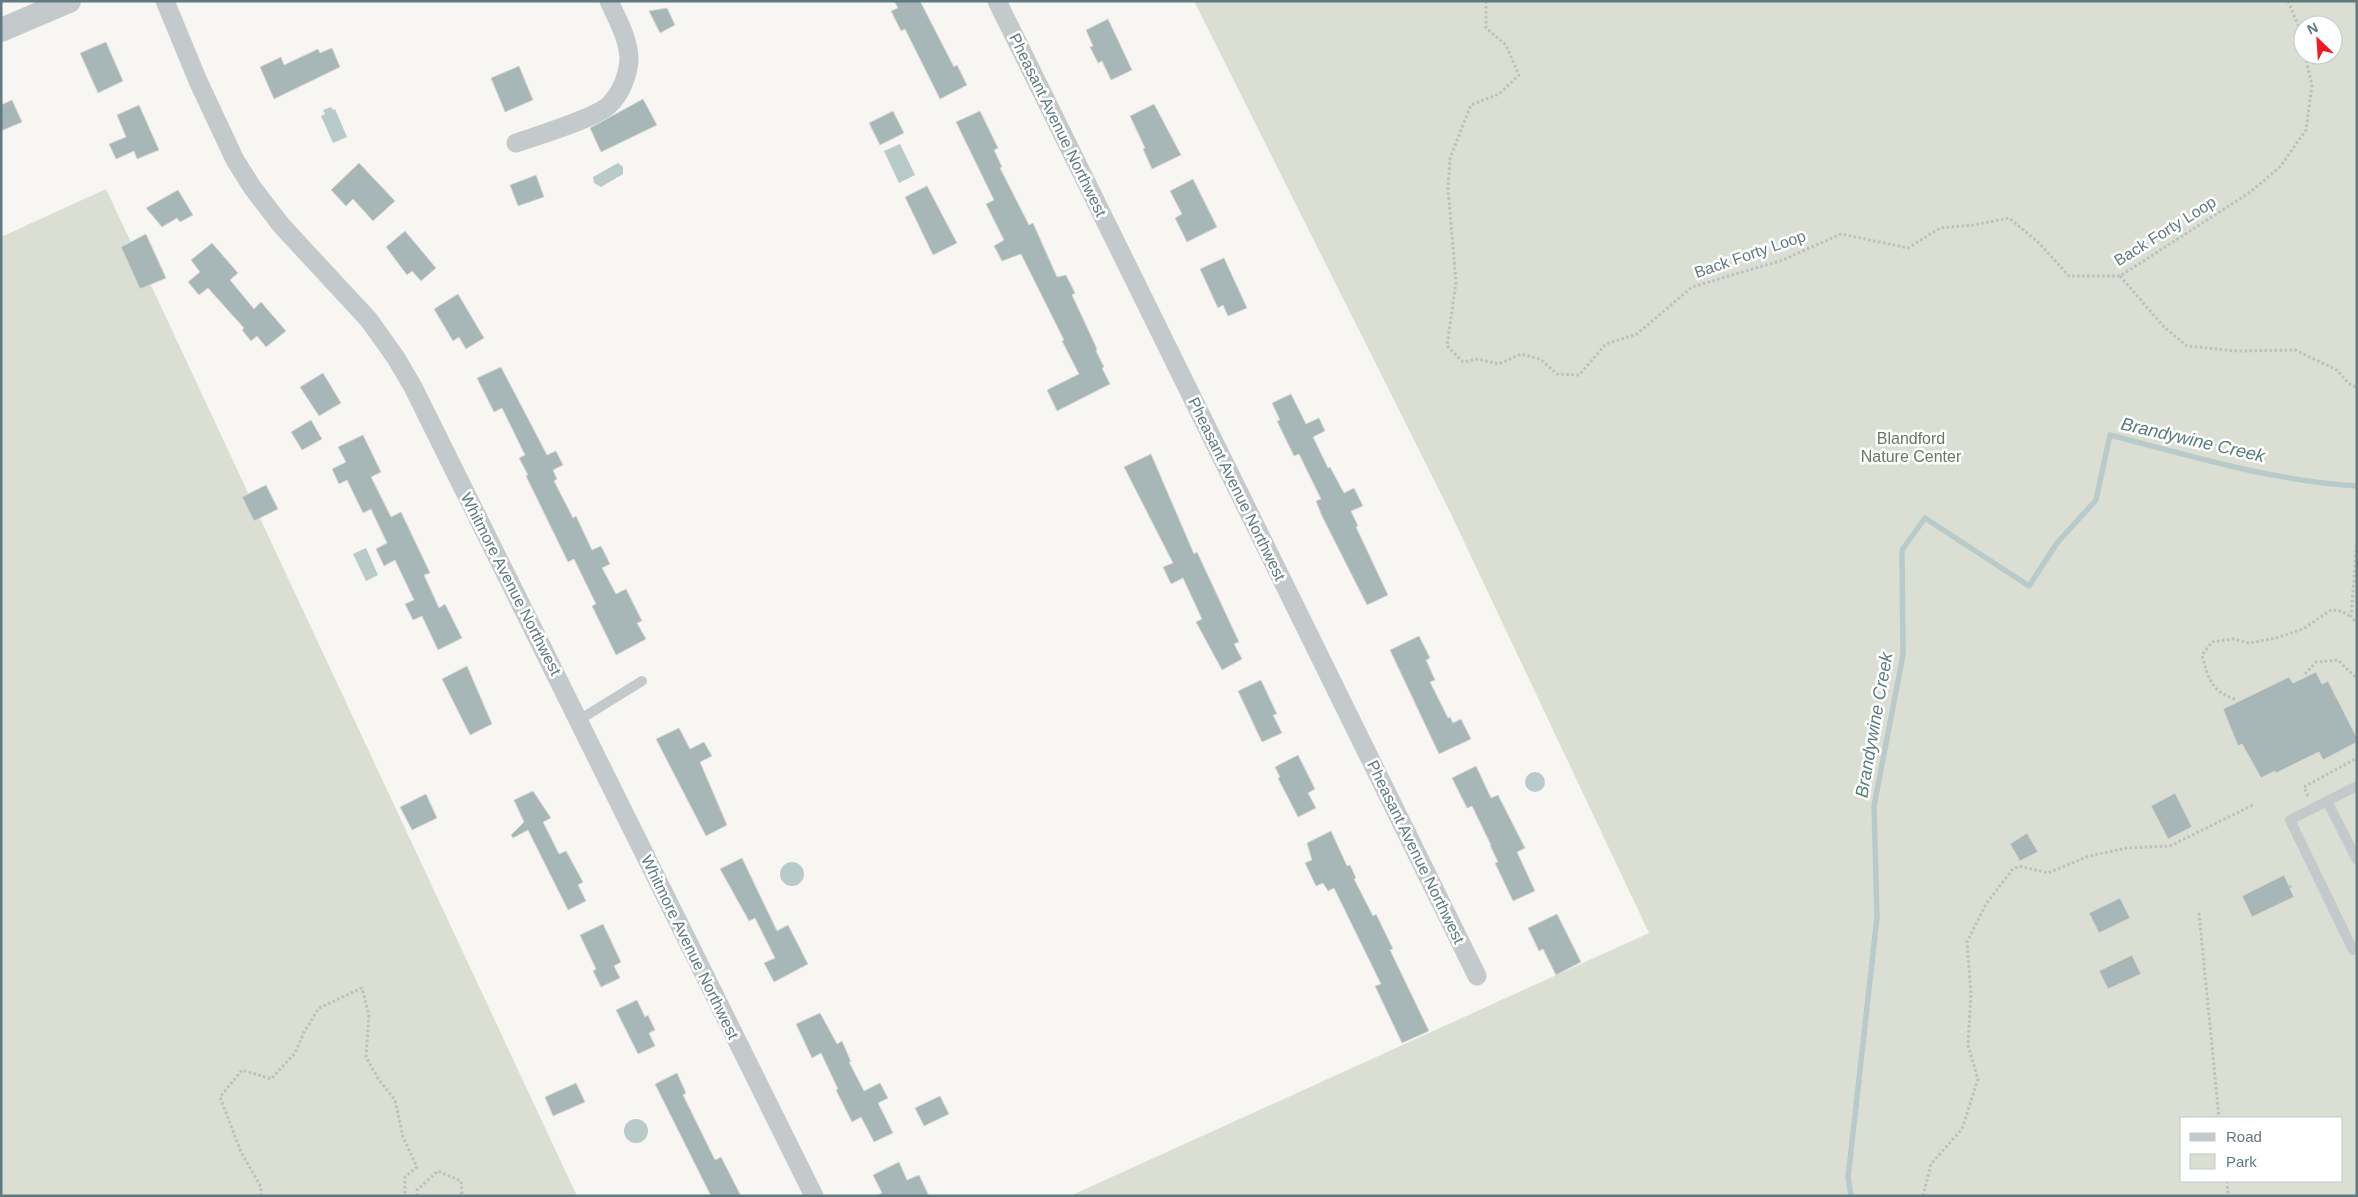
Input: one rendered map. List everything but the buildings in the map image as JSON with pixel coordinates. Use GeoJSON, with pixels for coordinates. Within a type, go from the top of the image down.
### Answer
{"type":"FeatureCollection","features":[{"type":"Feature","properties":{"kind":"street"},"geometry":{"type":"LineString","coordinates":[[1,30],[69,1]]}},
{"type":"Feature","properties":{"kind":"street","name":"Whitmore Avenue Northwest"},"geometry":{"type":"LineString","coordinates":[[165,1],[198,80],[235,160],[252,187],[291,236],[356,305],[403,371],[579,720],[814,1196]]}},
{"type":"Feature","properties":{"kind":"street"},"geometry":{"type":"LineString","coordinates":[[516,143],[582,119],[609,106],[624,84],[629,60],[623,31],[609,1]]}},
{"type":"Feature","properties":{"kind":"street","name":"Pheasant Avenue Northwest"},"geometry":{"type":"LineString","coordinates":[[997,1],[1477,976]]}},
{"type":"Feature","properties":{"kind":"lane"},"geometry":{"type":"LineString","coordinates":[[579,720],[642,681]]}},
{"type":"Feature","properties":{"kind":"lane"},"geometry":{"type":"LineString","coordinates":[[2357,786],[2290,820],[2354,950],[2357,948]]}},
{"type":"Feature","properties":{"kind":"lane"},"geometry":{"type":"LineString","coordinates":[[2327,801],[2357,860]]}},
{"type":"Feature","properties":{"kind":"path","name":"Back Forty Loop"},"geometry":{"type":"LineString","coordinates":[[1486,1],[1486,28],[1506,45],[1519,75],[1498,94],[1471,105],[1450,158],[1448,189],[1456,282],[1447,346],[1463,362],[1478,359],[1499,364],[1521,354],[1540,359],[1556,374],[1579,374],[1606,344],[1637,334],[1692,287],[1783,260],[1841,234],[1908,248],[1940,228],[1974,225],[2009,218],[2038,242],[2069,276],[2120,276],[2249,193],[2280,167],[2306,130],[2312,85],[2307,65]]}},
{"type":"Feature","properties":{"kind":"path"},"geometry":{"type":"LineString","coordinates":[[2288,1],[2294,15]]}},
{"type":"Feature","properties":{"kind":"path"},"geometry":{"type":"LineString","coordinates":[[2120,276],[2164,327],[2187,346],[2238,351],[2294,350],[2337,370],[2348,383],[2357,388]]}},
{"type":"Feature","properties":{"kind":"path"},"geometry":{"type":"LineString","coordinates":[[2351,617],[2357,540]]}},
{"type":"Feature","properties":{"kind":"path"},"geometry":{"type":"LineString","coordinates":[[2235,699],[2221,695],[2208,678],[2202,655],[2212,642],[2233,638],[2250,643],[2276,638],[2304,629],[2331,610],[2342,611],[2357,623]]}},
{"type":"Feature","properties":{"kind":"path"},"geometry":{"type":"LineString","coordinates":[[2305,674],[2316,662],[2338,660],[2357,679]]}},
{"type":"Feature","properties":{"kind":"path"},"geometry":{"type":"LineString","coordinates":[[2314,808],[2304,787],[2357,758]]}},
{"type":"Feature","properties":{"kind":"path"},"geometry":{"type":"LineString","coordinates":[[1922,1196],[1931,1164],[1962,1129],[1978,1079],[1968,1045],[1971,993],[1967,942],[1986,904],[2012,870],[2019,866],[2048,873],[2089,856],[2126,848],[2170,846],[2253,805]]}},
{"type":"Feature","properties":{"kind":"path"},"geometry":{"type":"LineString","coordinates":[[2199,914],[2219,1117]]}},
{"type":"Feature","properties":{"kind":"path"},"geometry":{"type":"LineString","coordinates":[[261,1196],[261,1187],[229,1124],[220,1097],[242,1070],[271,1079],[296,1053],[304,1032],[319,1008],[362,988],[369,1015],[366,1057],[379,1080],[395,1100],[403,1137],[418,1167],[405,1177],[405,1196]]}},
{"type":"Feature","properties":{"kind":"path"},"geometry":{"type":"LineString","coordinates":[[417,1196],[417,1190],[438,1171],[461,1181],[462,1196]]}},
{"type":"Feature","properties":{"kind":"path"},"geometry":{"type":"LineString","coordinates":[[2227,1182],[2228,1196]]}},
{"type":"Feature","properties":{"kind":"green space","name":"Blandford Nature Center"},"geometry":{"type":"Polygon","coordinates":[[[1194,1],[2357,1],[2357,1196],[1070,1196],[1649,933],[1450,512],[1194,1]]]}},
{"type":"Feature","properties":{"kind":"green space"},"geometry":{"type":"Polygon","coordinates":[[[106,189],[577,1196],[1,1196],[1,237],[106,189]]]}},
{"type":"Feature","properties":{"kind":"shaded area"},"geometry":{"type":"Polygon","coordinates":[[[331,107],[333,110],[335,109],[347,137],[333,143],[321,116],[325,114],[323,110],[331,107]]]}},
{"type":"Feature","properties":{"kind":"shaded area"},"geometry":{"type":"Polygon","coordinates":[[[900,144],[915,175],[899,183],[884,151],[900,144]]]}},
{"type":"Feature","properties":{"kind":"shaded area"},"geometry":{"type":"Polygon","coordinates":[[[618,163],[623,167],[623,174],[601,187],[594,183],[593,177],[618,163]]]}},
{"type":"Feature","properties":{"kind":"shaded area"},"geometry":{"type":"Polygon","coordinates":[[[366,548],[378,575],[366,581],[353,554],[366,548]]]}},
{"type":"Feature","properties":{"kind":"shaded area"},"geometry":{"type":"Polygon","coordinates":[[[1531,772],[1539,772],[1545,778],[1545,786],[1539,792],[1531,792],[1525,786],[1525,778],[1531,772]]]}},
{"type":"Feature","properties":{"kind":"shaded area"},"geometry":{"type":"Polygon","coordinates":[[[792,862],[797,863],[803,869],[803,879],[797,885],[792,886],[787,885],[781,879],[780,874],[781,869],[787,863],[792,862]]]}},
{"type":"Feature","properties":{"kind":"shaded area"},"geometry":{"type":"Polygon","coordinates":[[[636,1119],[644,1123],[648,1131],[644,1139],[636,1143],[628,1139],[624,1131],[628,1123],[636,1119]]]}},
{"type":"Feature","properties":{"kind":"waterway","name":"Brandywine Creek"},"geometry":{"type":"LineString","coordinates":[[1851,1196],[1848,1178],[1877,917],[1874,806],[1903,655],[1902,550],[1925,518],[2029,586],[2057,543],[2096,500],[2110,435],[2232,467],[2294,479],[2357,486]]}}]}
